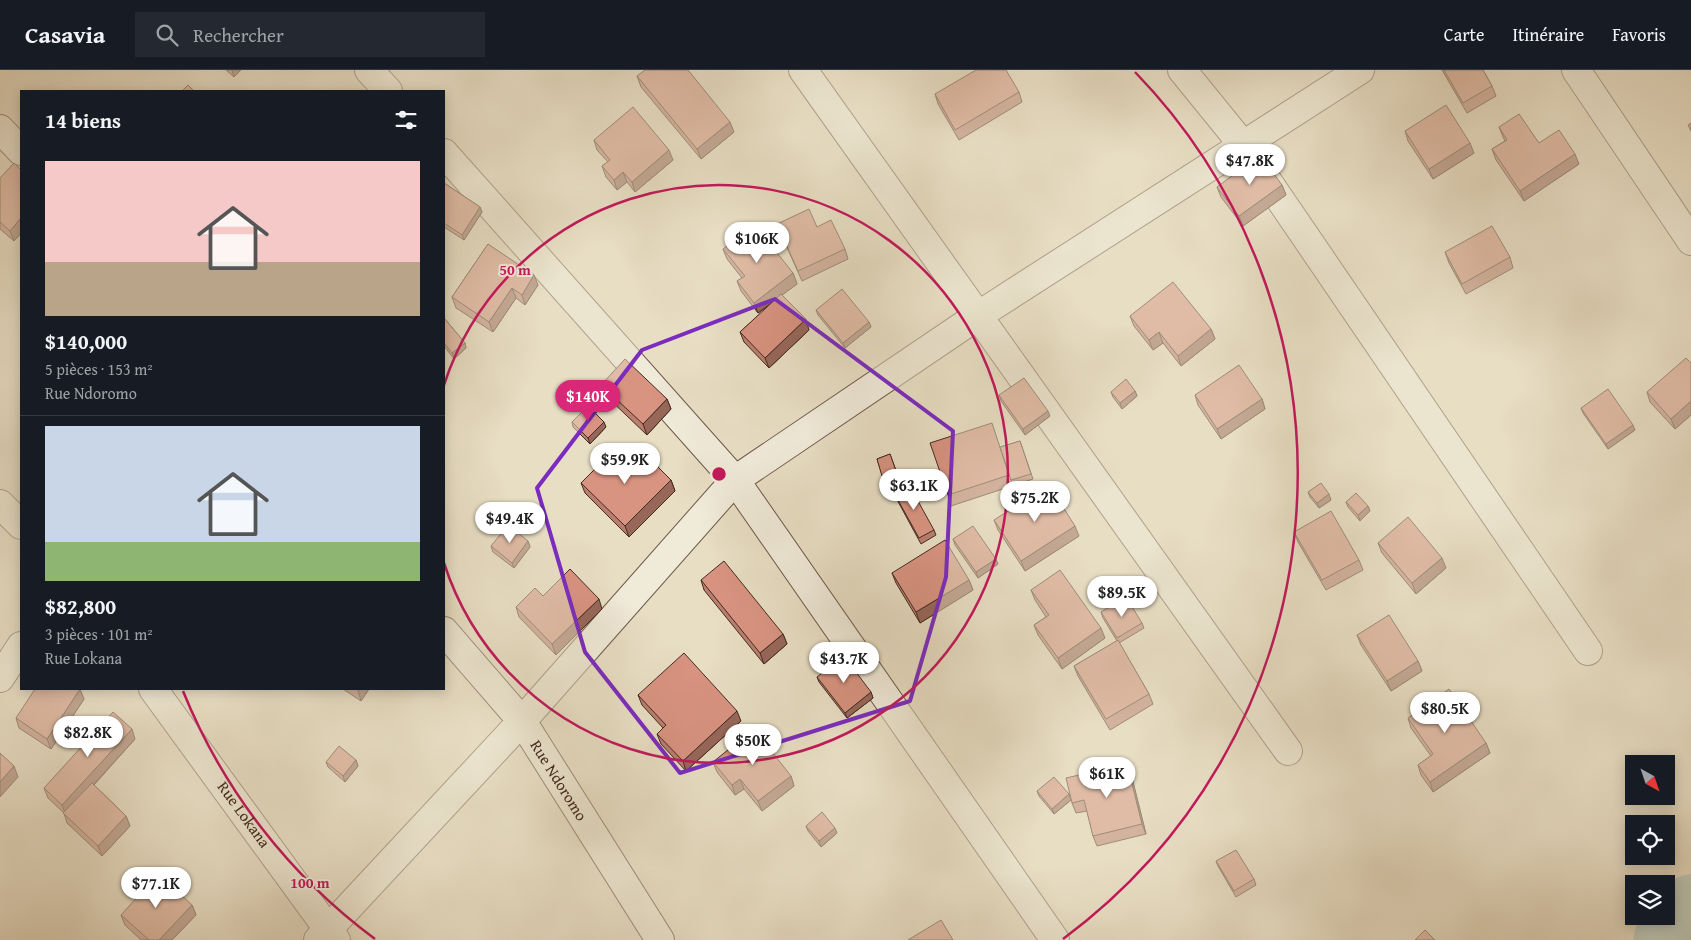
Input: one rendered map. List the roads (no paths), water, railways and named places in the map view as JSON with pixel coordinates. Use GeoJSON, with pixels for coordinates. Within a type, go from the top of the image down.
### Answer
{"type":"FeatureCollection","features":[{"type":"Feature","properties":{"kind":"street"},"geometry":{"type":"LineString","coordinates":[[370,70],[387,90]]}},
{"type":"Feature","properties":{"kind":"street"},"geometry":{"type":"LineString","coordinates":[[803,70],[1288,750]]}},
{"type":"Feature","properties":{"kind":"street"},"geometry":{"type":"LineString","coordinates":[[1182,70],[1243,145],[1588,651]]}},
{"type":"Feature","properties":{"kind":"street"},"geometry":{"type":"LineString","coordinates":[[328,937],[735,480],[978,315],[1360,70]]}},
{"type":"Feature","properties":{"kind":"street"},"geometry":{"type":"LineString","coordinates":[[1576,70],[1691,241]]}},
{"type":"Feature","properties":{"kind":"street"},"geometry":{"type":"LineString","coordinates":[[0,129],[20,150]]}},
{"type":"Feature","properties":{"kind":"street"},"geometry":{"type":"LineString","coordinates":[[445,154],[735,480],[1055,940]]}},
{"type":"Feature","properties":{"kind":"street"},"geometry":{"type":"LineString","coordinates":[[0,504],[20,524]]}},
{"type":"Feature","properties":{"kind":"street","name":"Rue Ndoromo"},"geometry":{"type":"LineString","coordinates":[[445,632],[522,721],[660,940]]}},
{"type":"Feature","properties":{"kind":"street"},"geometry":{"type":"LineString","coordinates":[[0,678],[20,648]]}},
{"type":"Feature","properties":{"kind":"street","name":"Rue Lokana"},"geometry":{"type":"LineString","coordinates":[[154,690],[328,937]]}},
{"type":"Feature","properties":{"kind":"waterway"},"geometry":{"type":"LineString","coordinates":[[1668,940],[1691,909]]}}]}
